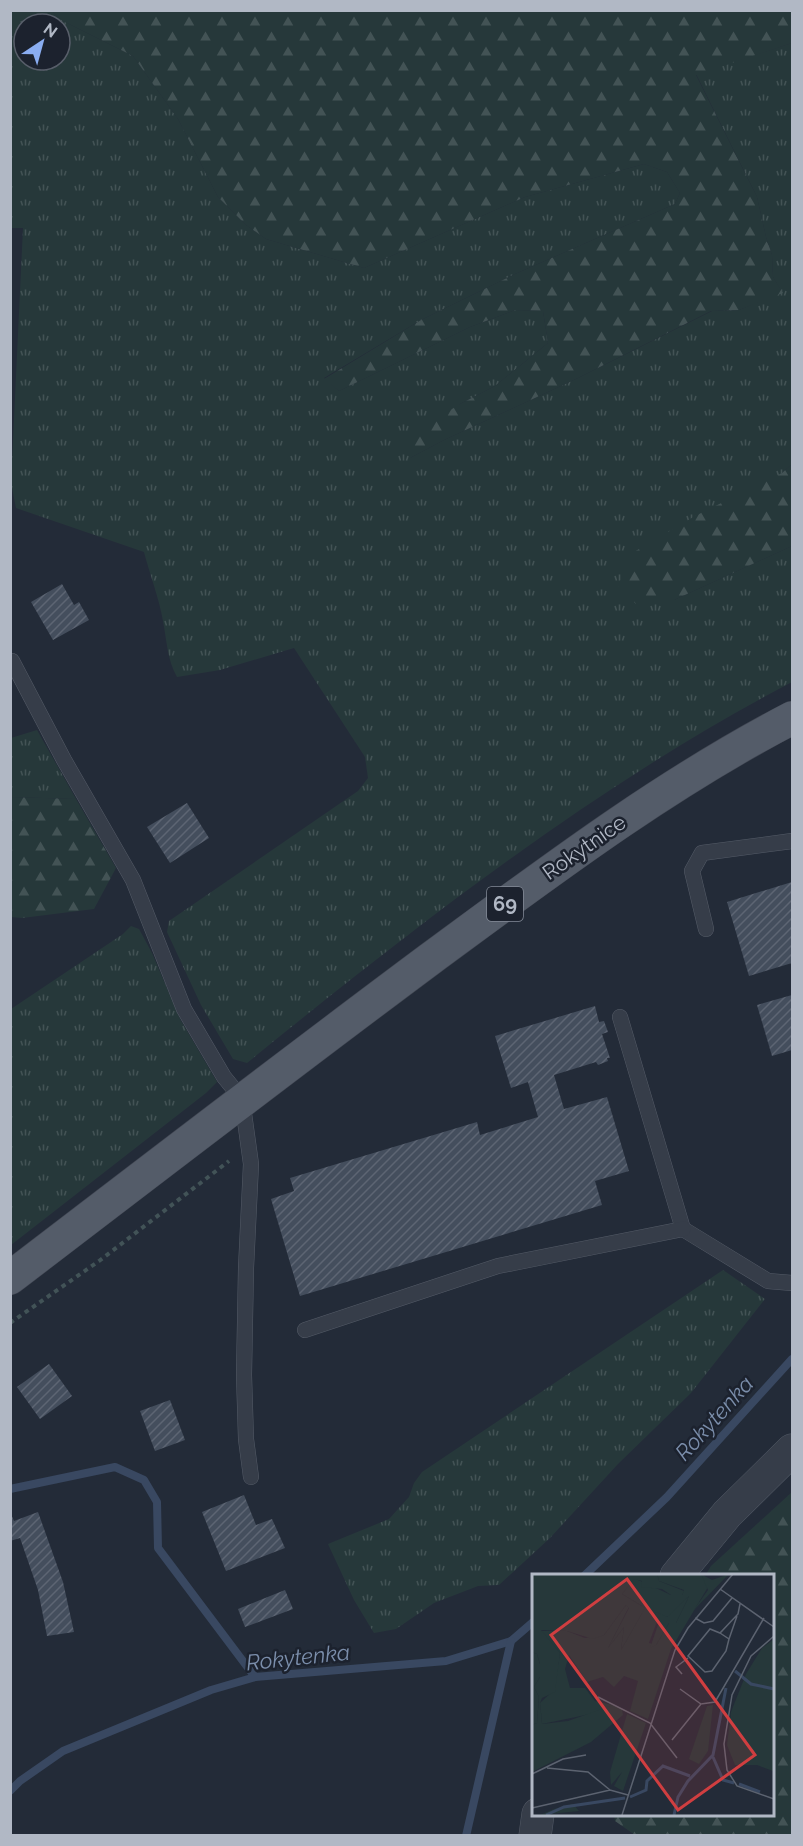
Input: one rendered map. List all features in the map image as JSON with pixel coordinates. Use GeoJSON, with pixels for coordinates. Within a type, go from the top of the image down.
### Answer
{"type":"FeatureCollection","features":[{"type":"Feature","properties":{"kind":"main road","name":"Rokytnice"},"geometry":{"type":"LineString","coordinates":[[242,1099],[578,850],[710,765],[792,718]]}},
{"type":"Feature","properties":{"kind":"main road","name":"69"},"geometry":{"type":"LineString","coordinates":[[10,1278],[242,1099]]}},
{"type":"Feature","properties":{"kind":"street"},"geometry":{"type":"LineString","coordinates":[[678,1574],[727,1514],[792,1450]]}},
{"type":"Feature","properties":{"kind":"street"},"geometry":{"type":"LineString","coordinates":[[535,1836],[538,1816]]}},
{"type":"Feature","properties":{"kind":"lane"},"geometry":{"type":"LineString","coordinates":[[12,661],[64,760],[133,880],[184,1009],[224,1077],[242,1099],[251,1164],[244,1375],[246,1439],[251,1477]]}},
{"type":"Feature","properties":{"kind":"lane"},"geometry":{"type":"LineString","coordinates":[[706,929],[692,871],[702,853],[792,841]]}},
{"type":"Feature","properties":{"kind":"lane"},"geometry":{"type":"LineString","coordinates":[[620,1017],[683,1229],[768,1281],[792,1284]]}},
{"type":"Feature","properties":{"kind":"lane"},"geometry":{"type":"LineString","coordinates":[[305,1330],[498,1266],[683,1229]]}},
{"type":"Feature","properties":{"kind":"path"},"geometry":{"type":"LineString","coordinates":[[10,1323],[99,1261],[249,1146]]}},
{"type":"Feature","properties":{"kind":"green space"},"geometry":{"type":"Polygon","coordinates":[[[11,11],[53,12],[12,12],[12,72],[72,72],[72,26],[133,56],[178,119],[218,197],[246,225],[266,239],[364,268],[525,197],[644,164],[667,172],[680,193],[675,204],[515,274],[421,320],[324,378],[339,391],[470,327],[515,310],[543,311],[548,343],[495,386],[460,404],[410,458],[712,311],[739,310],[782,292],[773,277],[772,255],[757,197],[696,74],[792,43],[792,464],[674,600],[792,546],[792,682],[648,765],[579,811],[443,908],[247,1063],[233,1059],[201,1005],[167,932],[169,921],[358,791],[368,778],[365,757],[294,648],[220,670],[177,677],[169,657],[157,595],[144,552],[16,508],[11,483],[23,228],[11,228],[11,11]]]}},
{"type":"Feature","properties":{"kind":"green space"},"geometry":{"type":"Polygon","coordinates":[[[792,11],[792,43],[696,75],[757,197],[772,255],[773,277],[783,293],[739,310],[711,311],[578,378],[410,458],[401,441],[460,404],[495,386],[548,343],[543,311],[515,310],[470,327],[339,391],[324,379],[421,320],[515,274],[675,204],[680,193],[667,172],[644,164],[525,197],[364,268],[266,239],[246,225],[218,197],[178,119],[133,56],[72,26],[72,12],[53,12],[792,11]]]}},
{"type":"Feature","properties":{"kind":"green space"},"geometry":{"type":"Polygon","coordinates":[[[792,464],[792,546],[674,600],[636,604],[618,586],[634,552],[695,516],[782,473],[792,464]]]}},
{"type":"Feature","properties":{"kind":"green space"},"geometry":{"type":"Polygon","coordinates":[[[37,730],[76,799],[11,797],[11,738],[37,730]]]}},
{"type":"Feature","properties":{"kind":"green space"},"geometry":{"type":"Polygon","coordinates":[[[11,797],[76,799],[116,868],[94,909],[22,918],[11,917],[11,797]]]}},
{"type":"Feature","properties":{"kind":"green space"},"geometry":{"type":"Polygon","coordinates":[[[131,926],[139,929],[152,953],[180,1019],[217,1082],[206,1093],[11,1245],[11,1009],[123,934],[131,926]]]}},
{"type":"Feature","properties":{"kind":"green space"},"geometry":{"type":"Polygon","coordinates":[[[723,1270],[765,1299],[691,1393],[618,1464],[550,1538],[499,1585],[478,1586],[434,1603],[396,1629],[374,1633],[354,1600],[328,1544],[389,1519],[409,1497],[414,1483],[422,1472],[723,1270]]]}},
{"type":"Feature","properties":{"kind":"green space"},"geometry":{"type":"Polygon","coordinates":[[[792,1492],[792,1835],[635,1835],[615,1821],[614,1816],[773,1816],[773,1574],[706,1574],[711,1566],[792,1492]]]}},
{"type":"Feature","properties":{"kind":"building"},"geometry":{"type":"Polygon","coordinates":[[[62,584],[74,605],[79,602],[89,620],[53,640],[31,602],[62,584]]]}},
{"type":"Feature","properties":{"kind":"building"},"geometry":{"type":"Polygon","coordinates":[[[187,803],[209,838],[170,863],[147,827],[187,803]]]}},
{"type":"Feature","properties":{"kind":"building"},"geometry":{"type":"Polygon","coordinates":[[[792,882],[792,963],[749,976],[727,902],[792,882]]]}},
{"type":"Feature","properties":{"kind":"building"},"geometry":{"type":"Polygon","coordinates":[[[792,995],[792,1050],[772,1056],[757,1005],[792,995]]]}},
{"type":"Feature","properties":{"kind":"building"},"geometry":{"type":"Polygon","coordinates":[[[595,1006],[599,1022],[604,1021],[608,1032],[602,1034],[610,1058],[598,1065],[596,1062],[554,1075],[564,1109],[607,1097],[629,1171],[595,1181],[602,1205],[300,1296],[271,1199],[294,1191],[290,1178],[477,1122],[480,1135],[538,1117],[528,1082],[511,1088],[495,1036],[595,1006]]]}},
{"type":"Feature","properties":{"kind":"building"},"geometry":{"type":"Polygon","coordinates":[[[49,1364],[72,1396],[40,1419],[17,1387],[49,1364]]]}},
{"type":"Feature","properties":{"kind":"building"},"geometry":{"type":"Polygon","coordinates":[[[170,1400],[185,1440],[155,1451],[140,1411],[170,1400]]]}},
{"type":"Feature","properties":{"kind":"building"},"geometry":{"type":"Polygon","coordinates":[[[244,1495],[256,1525],[272,1519],[285,1548],[226,1571],[202,1512],[244,1495]]]}},
{"type":"Feature","properties":{"kind":"building"},"geometry":{"type":"Polygon","coordinates":[[[10,1512],[14,1521],[38,1512],[63,1582],[74,1632],[47,1636],[38,1590],[20,1538],[10,1541],[10,1512]]]}},
{"type":"Feature","properties":{"kind":"building"},"geometry":{"type":"Polygon","coordinates":[[[285,1590],[293,1609],[245,1627],[238,1609],[285,1590]]]}},
{"type":"Feature","properties":{"kind":"waterway","name":"Rokytenka"},"geometry":{"type":"LineString","coordinates":[[586,1574],[667,1497],[792,1359]]}},
{"type":"Feature","properties":{"kind":"waterway"},"geometry":{"type":"LineString","coordinates":[[10,1489],[115,1467],[144,1480],[157,1502],[158,1548],[255,1677]]}},
{"type":"Feature","properties":{"kind":"waterway","name":"Rokytenka"},"geometry":{"type":"LineString","coordinates":[[10,1791],[20,1781],[63,1751],[211,1690],[255,1677],[446,1661],[511,1641],[532,1623]]}},
{"type":"Feature","properties":{"kind":"waterway"},"geometry":{"type":"LineString","coordinates":[[466,1836],[511,1641]]}}]}
